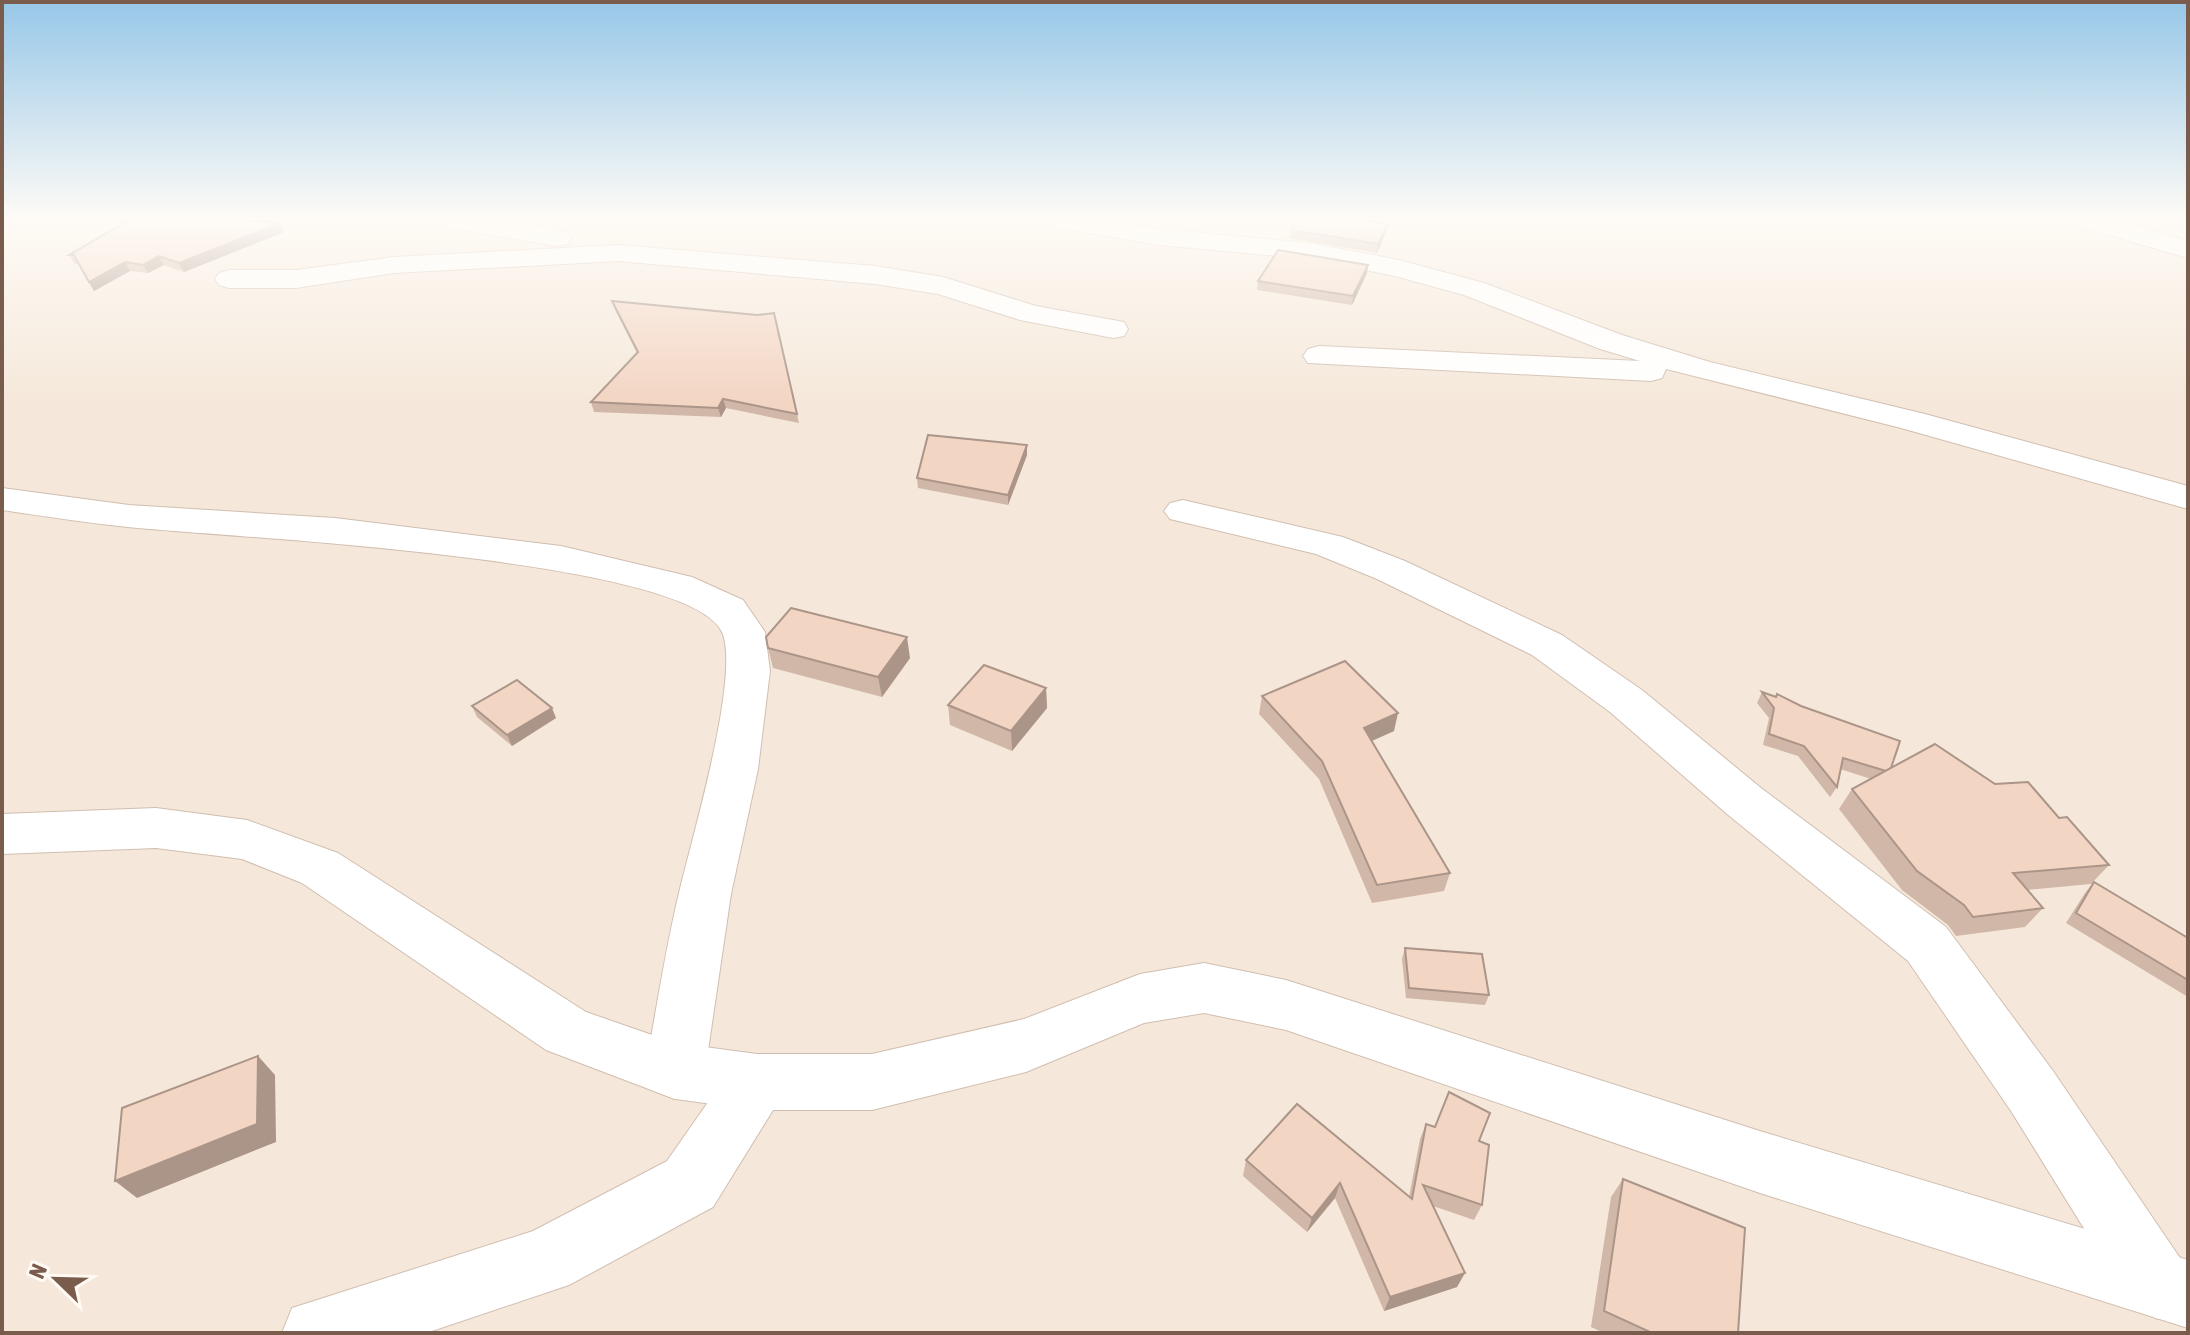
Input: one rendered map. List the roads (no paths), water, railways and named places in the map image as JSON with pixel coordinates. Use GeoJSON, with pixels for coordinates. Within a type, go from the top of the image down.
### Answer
{"type":"FeatureCollection","features":[{"type":"Feature","properties":{"kind":"street"},"geometry":{"type":"LineString","coordinates":[[229,279],[301,278]]}},
{"type":"Feature","properties":{"kind":"street"},"geometry":{"type":"LineString","coordinates":[[895,278],[943,286],[1031,314],[1113,329]]}},
{"type":"Feature","properties":{"kind":"street"},"geometry":{"type":"LineString","coordinates":[[1436,278],[1474,289],[1611,342],[1725,375],[1913,421],[2188,498]]}},
{"type":"Feature","properties":{"kind":"street"},"geometry":{"type":"LineString","coordinates":[[1319,356],[1725,375]]}},
{"type":"Feature","properties":{"kind":"street"},"geometry":{"type":"LineString","coordinates":[[2,499],[129,516],[335,530],[561,558],[678,586],[728,610],[744,632],[748,671],[734,769],[705,894],[675,1071]]}},
{"type":"Feature","properties":{"kind":"street"},"geometry":{"type":"LineString","coordinates":[[1183,511],[1329,545],[1391,570],[1547,645],[1626,701],[1744,801],[1927,944],[2173,1289]]}},
{"type":"Feature","properties":{"kind":"street"},"geometry":{"type":"LineString","coordinates":[[2,834],[156,828],[247,840],[320,868],[567,1031],[675,1071],[757,1082],[872,1082],[1026,1045],[1140,999],[1204,988],[1286,1005],[1763,1163],[2173,1289]]}},
{"type":"Feature","properties":{"kind":"street"},"geometry":{"type":"LineString","coordinates":[[317,1333],[545,1261],[690,1184],[757,1082]]}}]}
